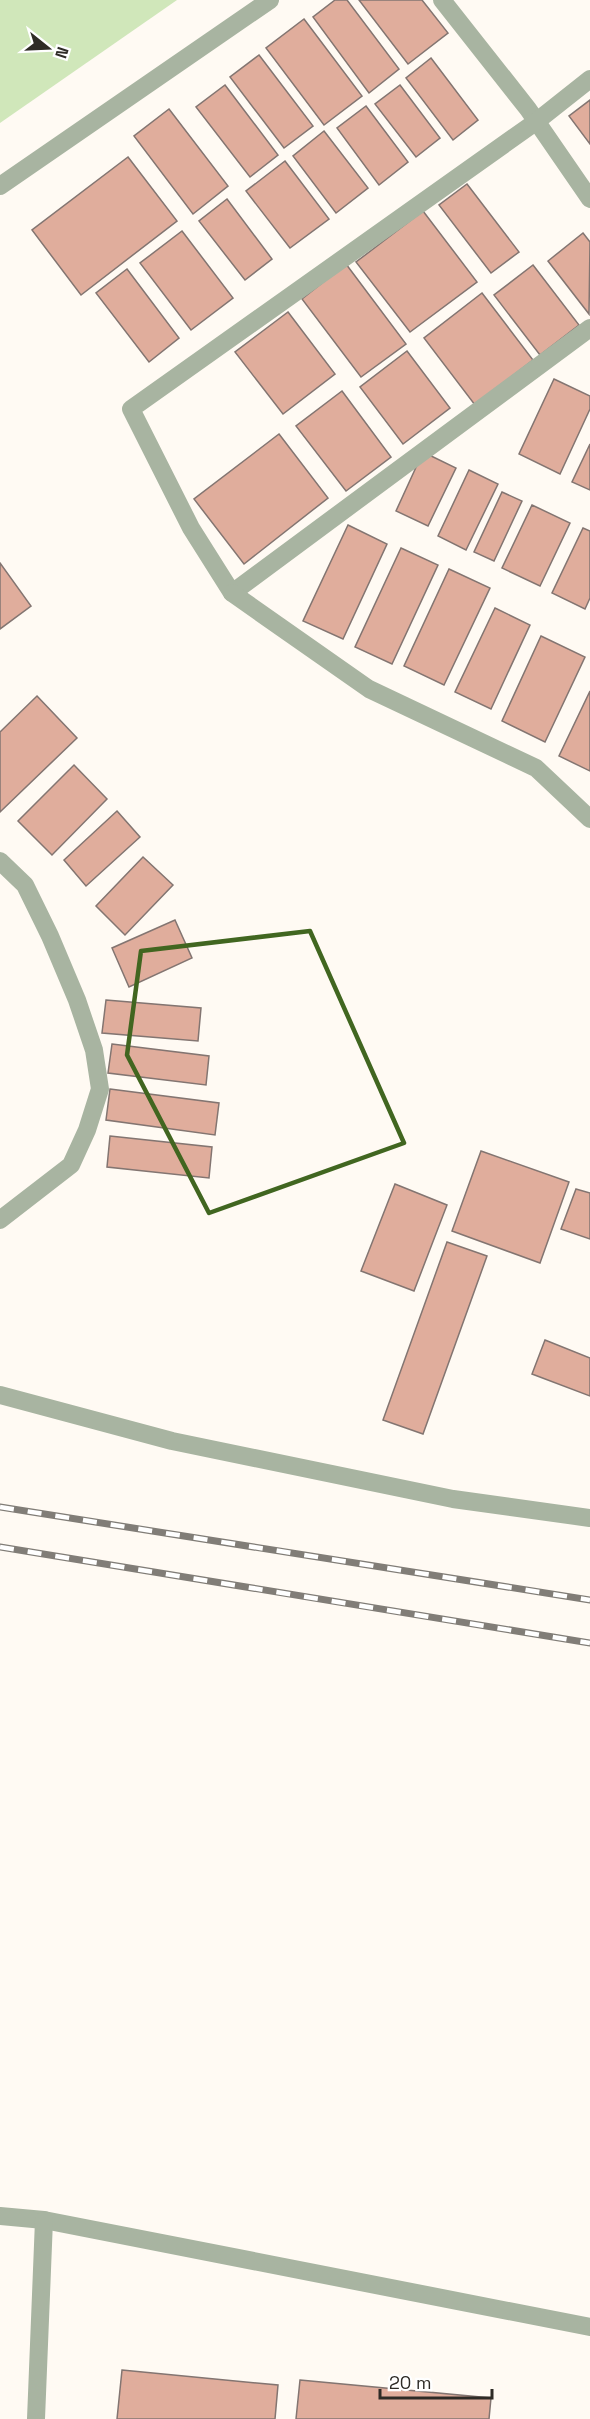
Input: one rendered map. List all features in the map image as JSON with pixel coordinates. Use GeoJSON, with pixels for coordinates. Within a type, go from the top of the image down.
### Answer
{"type":"FeatureCollection","features":[{"type":"Feature","properties":{"kind":"street"},"geometry":{"type":"LineString","coordinates":[[0,186],[270,0]]}},
{"type":"Feature","properties":{"kind":"street"},"geometry":{"type":"LineString","coordinates":[[442,0],[537,121],[590,200]]}},
{"type":"Feature","properties":{"kind":"street"},"geometry":{"type":"LineString","coordinates":[[590,79],[537,121],[131,409],[191,528],[232,593],[369,689],[536,768],[590,819]]}},
{"type":"Feature","properties":{"kind":"street"},"geometry":{"type":"LineString","coordinates":[[232,593],[590,328]]}},
{"type":"Feature","properties":{"kind":"street"},"geometry":{"type":"LineString","coordinates":[[0,861],[25,885],[51,936],[94,1050],[100,1089],[87,1130],[71,1165],[0,1220]]}},
{"type":"Feature","properties":{"kind":"street"},"geometry":{"type":"LineString","coordinates":[[0,1395],[172,1441],[453,1499],[590,1518]]}},
{"type":"Feature","properties":{"kind":"street"},"geometry":{"type":"LineString","coordinates":[[0,2216],[44,2220],[590,2327]]}},
{"type":"Feature","properties":{"kind":"street"},"geometry":{"type":"LineString","coordinates":[[36,2419],[44,2220]]}},
{"type":"Feature","properties":{"kind":"highlighted area"},"geometry":{"type":"Polygon","coordinates":[[[310,931],[404,1143],[209,1213],[127,1055],[141,951],[310,931]]]}},
{"type":"Feature","properties":{"kind":"green space"},"geometry":{"type":"Polygon","coordinates":[[[0,0],[177,0],[0,123],[0,0]]]}},
{"type":"Feature","properties":{"kind":"building"},"geometry":{"type":"Polygon","coordinates":[[[335,0],[347,0],[399,69],[369,93],[313,17],[335,0]]]}},
{"type":"Feature","properties":{"kind":"building"},"geometry":{"type":"Polygon","coordinates":[[[359,0],[422,0],[448,33],[408,64],[359,0]]]}},
{"type":"Feature","properties":{"kind":"building"},"geometry":{"type":"Polygon","coordinates":[[[304,19],[362,96],[324,125],[266,48],[304,19]]]}},
{"type":"Feature","properties":{"kind":"building"},"geometry":{"type":"Polygon","coordinates":[[[259,55],[313,126],[284,148],[230,77],[259,55]]]}},
{"type":"Feature","properties":{"kind":"building"},"geometry":{"type":"Polygon","coordinates":[[[431,58],[478,120],[453,140],[406,78],[431,58]]]}},
{"type":"Feature","properties":{"kind":"building"},"geometry":{"type":"Polygon","coordinates":[[[225,85],[278,155],[250,177],[196,107],[225,85]]]}},
{"type":"Feature","properties":{"kind":"building"},"geometry":{"type":"Polygon","coordinates":[[[400,85],[440,138],[416,157],[375,104],[400,85]]]}},
{"type":"Feature","properties":{"kind":"building"},"geometry":{"type":"Polygon","coordinates":[[[590,100],[590,144],[569,116],[590,100]]]}},
{"type":"Feature","properties":{"kind":"building"},"geometry":{"type":"Polygon","coordinates":[[[366,106],[408,162],[379,185],[337,128],[366,106]]]}},
{"type":"Feature","properties":{"kind":"building"},"geometry":{"type":"Polygon","coordinates":[[[169,109],[228,186],[193,214],[134,136],[169,109]]]}},
{"type":"Feature","properties":{"kind":"building"},"geometry":{"type":"Polygon","coordinates":[[[324,131],[368,188],[336,213],[293,156],[324,131]]]}},
{"type":"Feature","properties":{"kind":"building"},"geometry":{"type":"Polygon","coordinates":[[[128,157],[177,221],[81,295],[32,230],[128,157]]]}},
{"type":"Feature","properties":{"kind":"building"},"geometry":{"type":"Polygon","coordinates":[[[285,161],[329,219],[290,248],[246,191],[285,161]]]}},
{"type":"Feature","properties":{"kind":"building"},"geometry":{"type":"Polygon","coordinates":[[[467,184],[519,252],[491,273],[439,205],[467,184]]]}},
{"type":"Feature","properties":{"kind":"building"},"geometry":{"type":"Polygon","coordinates":[[[227,199],[272,259],[245,280],[199,221],[227,199]]]}},
{"type":"Feature","properties":{"kind":"building"},"geometry":{"type":"Polygon","coordinates":[[[423,211],[477,282],[410,332],[356,262],[423,211]]]}},
{"type":"Feature","properties":{"kind":"building"},"geometry":{"type":"Polygon","coordinates":[[[182,231],[233,298],[191,330],[140,263],[182,231]]]}},
{"type":"Feature","properties":{"kind":"building"},"geometry":{"type":"Polygon","coordinates":[[[583,233],[590,242],[589,314],[548,261],[583,233]]]}},
{"type":"Feature","properties":{"kind":"building"},"geometry":{"type":"Polygon","coordinates":[[[346,264],[406,344],[361,377],[302,299],[346,264]]]}},
{"type":"Feature","properties":{"kind":"building"},"geometry":{"type":"Polygon","coordinates":[[[533,265],[579,325],[540,355],[494,295],[533,265]]]}},
{"type":"Feature","properties":{"kind":"building"},"geometry":{"type":"Polygon","coordinates":[[[127,269],[179,338],[149,362],[96,293],[127,269]]]}},
{"type":"Feature","properties":{"kind":"building"},"geometry":{"type":"Polygon","coordinates":[[[482,293],[533,360],[475,405],[424,338],[482,293]]]}},
{"type":"Feature","properties":{"kind":"building"},"geometry":{"type":"Polygon","coordinates":[[[288,312],[335,374],[283,414],[235,352],[288,312]]]}},
{"type":"Feature","properties":{"kind":"building"},"geometry":{"type":"Polygon","coordinates":[[[407,351],[450,408],[403,444],[360,387],[407,351]]]}},
{"type":"Feature","properties":{"kind":"building"},"geometry":{"type":"Polygon","coordinates":[[[554,379],[590,396],[590,409],[560,474],[519,454],[554,379]]]}},
{"type":"Feature","properties":{"kind":"building"},"geometry":{"type":"Polygon","coordinates":[[[342,391],[391,457],[346,491],[296,426],[342,391]]]}},
{"type":"Feature","properties":{"kind":"building"},"geometry":{"type":"Polygon","coordinates":[[[279,434],[328,498],[244,564],[194,499],[279,434]]]}},
{"type":"Feature","properties":{"kind":"building"},"geometry":{"type":"Polygon","coordinates":[[[590,444],[590,490],[572,482],[590,444]]]}},
{"type":"Feature","properties":{"kind":"building"},"geometry":{"type":"Polygon","coordinates":[[[423,452],[456,468],[428,526],[396,511],[423,452]]]}},
{"type":"Feature","properties":{"kind":"building"},"geometry":{"type":"Polygon","coordinates":[[[469,470],[498,484],[466,550],[438,536],[469,470]]]}},
{"type":"Feature","properties":{"kind":"building"},"geometry":{"type":"Polygon","coordinates":[[[502,492],[522,501],[494,561],[474,552],[502,492]]]}},
{"type":"Feature","properties":{"kind":"building"},"geometry":{"type":"Polygon","coordinates":[[[532,505],[570,523],[540,586],[502,568],[532,505]]]}},
{"type":"Feature","properties":{"kind":"building"},"geometry":{"type":"Polygon","coordinates":[[[348,525],[387,544],[343,639],[303,621],[348,525]]]}},
{"type":"Feature","properties":{"kind":"building"},"geometry":{"type":"Polygon","coordinates":[[[583,528],[590,531],[590,598],[585,609],[552,593],[583,528]]]}},
{"type":"Feature","properties":{"kind":"building"},"geometry":{"type":"Polygon","coordinates":[[[401,548],[438,565],[392,664],[355,647],[401,548]]]}},
{"type":"Feature","properties":{"kind":"building"},"geometry":{"type":"Polygon","coordinates":[[[0,563],[31,606],[0,629],[0,563]]]}},
{"type":"Feature","properties":{"kind":"building"},"geometry":{"type":"Polygon","coordinates":[[[449,569],[490,588],[444,685],[404,666],[449,569]]]}},
{"type":"Feature","properties":{"kind":"building"},"geometry":{"type":"Polygon","coordinates":[[[495,608],[530,625],[491,709],[455,692],[495,608]]]}},
{"type":"Feature","properties":{"kind":"building"},"geometry":{"type":"Polygon","coordinates":[[[541,636],[585,657],[545,742],[502,721],[541,636]]]}},
{"type":"Feature","properties":{"kind":"building"},"geometry":{"type":"Polygon","coordinates":[[[590,691],[590,771],[559,756],[590,691]]]}},
{"type":"Feature","properties":{"kind":"building"},"geometry":{"type":"Polygon","coordinates":[[[37,696],[77,738],[0,812],[0,732],[37,696]]]}},
{"type":"Feature","properties":{"kind":"building"},"geometry":{"type":"Polygon","coordinates":[[[74,765],[107,799],[52,855],[18,821],[74,765]]]}},
{"type":"Feature","properties":{"kind":"building"},"geometry":{"type":"Polygon","coordinates":[[[117,811],[140,837],[86,886],[64,860],[117,811]]]}},
{"type":"Feature","properties":{"kind":"building"},"geometry":{"type":"Polygon","coordinates":[[[143,857],[173,885],[125,935],[96,906],[143,857]]]}},
{"type":"Feature","properties":{"kind":"building"},"geometry":{"type":"Polygon","coordinates":[[[175,920],[192,958],[129,987],[112,948],[175,920]]]}},
{"type":"Feature","properties":{"kind":"building"},"geometry":{"type":"Polygon","coordinates":[[[106,1000],[201,1008],[198,1041],[102,1033],[106,1000]]]}},
{"type":"Feature","properties":{"kind":"building"},"geometry":{"type":"Polygon","coordinates":[[[112,1044],[209,1056],[206,1085],[108,1073],[112,1044]]]}},
{"type":"Feature","properties":{"kind":"building"},"geometry":{"type":"Polygon","coordinates":[[[110,1089],[219,1103],[215,1135],[106,1120],[110,1089]]]}},
{"type":"Feature","properties":{"kind":"building"},"geometry":{"type":"Polygon","coordinates":[[[110,1136],[212,1147],[209,1178],[107,1167],[110,1136]]]}},
{"type":"Feature","properties":{"kind":"building"},"geometry":{"type":"Polygon","coordinates":[[[481,1151],[569,1182],[540,1263],[452,1231],[481,1151]]]}},
{"type":"Feature","properties":{"kind":"building"},"geometry":{"type":"Polygon","coordinates":[[[395,1184],[447,1205],[414,1291],[361,1271],[395,1184]]]}},
{"type":"Feature","properties":{"kind":"building"},"geometry":{"type":"Polygon","coordinates":[[[576,1189],[590,1193],[590,1239],[561,1229],[576,1189]]]}},
{"type":"Feature","properties":{"kind":"building"},"geometry":{"type":"Polygon","coordinates":[[[447,1242],[487,1256],[423,1434],[383,1420],[447,1242]]]}},
{"type":"Feature","properties":{"kind":"building"},"geometry":{"type":"Polygon","coordinates":[[[545,1340],[590,1358],[590,1396],[532,1374],[545,1340]]]}},
{"type":"Feature","properties":{"kind":"building"},"geometry":{"type":"Polygon","coordinates":[[[122,2370],[278,2385],[275,2419],[117,2419],[122,2370]]]}},
{"type":"Feature","properties":{"kind":"building"},"geometry":{"type":"Polygon","coordinates":[[[300,2380],[491,2398],[489,2419],[296,2419],[300,2380]]]}},
{"type":"Feature","properties":{"kind":"railway"},"geometry":{"type":"LineString","coordinates":[[0,1507],[590,1600]]}},
{"type":"Feature","properties":{"kind":"railway"},"geometry":{"type":"LineString","coordinates":[[0,1547],[590,1643]]}}]}
